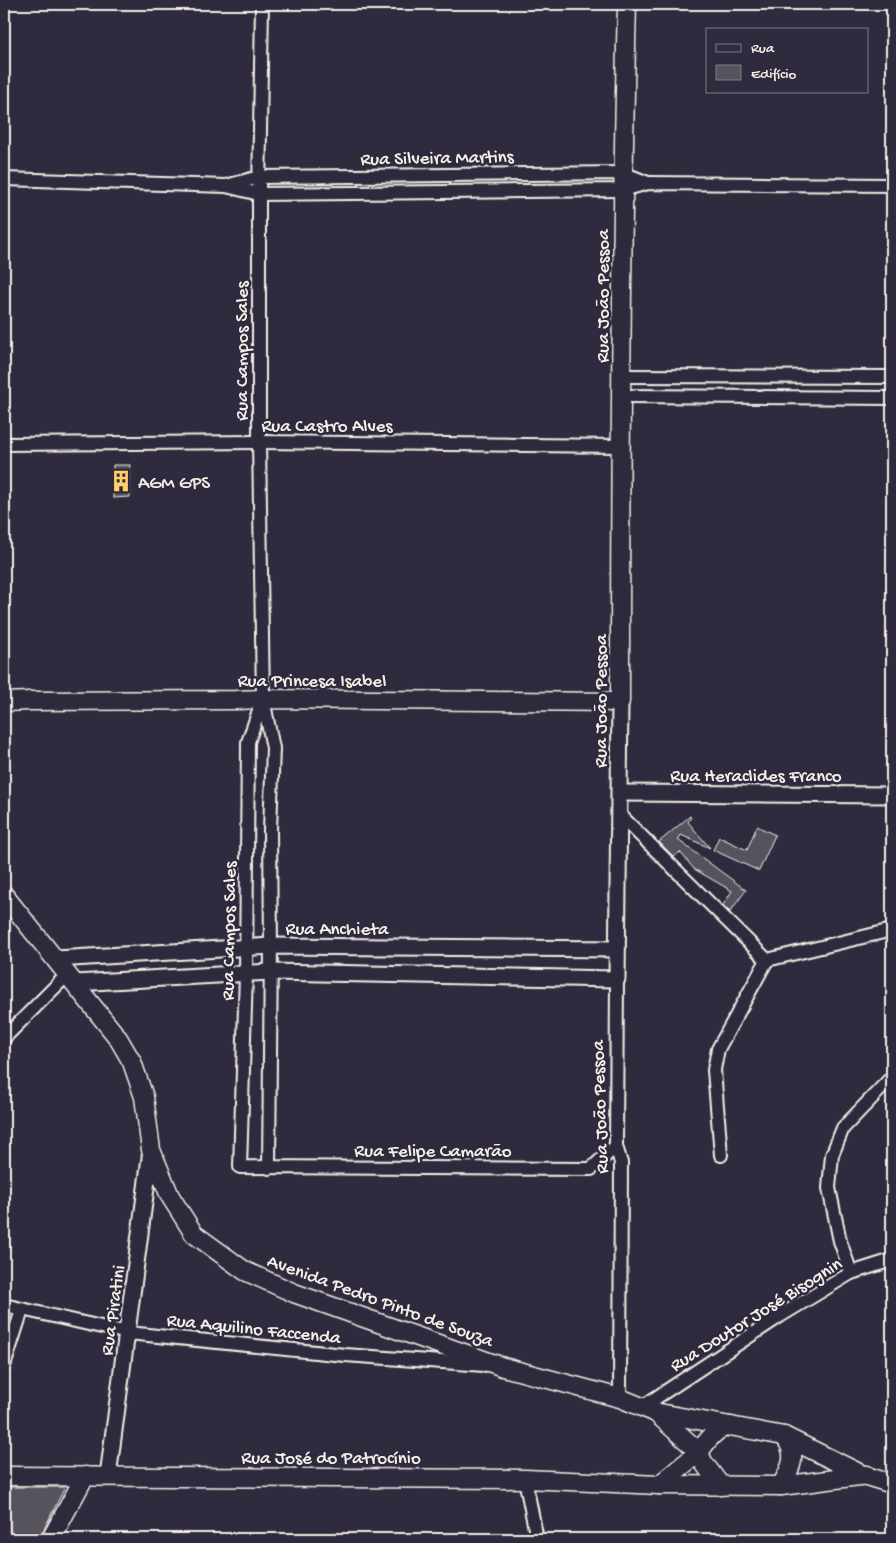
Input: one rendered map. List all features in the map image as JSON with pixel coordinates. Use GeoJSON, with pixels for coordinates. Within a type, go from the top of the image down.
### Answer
{"type":"FeatureCollection","features":[{"type":"Feature","properties":{"kind":"main road","name":"Rua João Pessoa"},"geometry":{"type":"LineString","coordinates":[[620,702],[622,190],[627,4]]}},
{"type":"Feature","properties":{"kind":"main road","name":"Rua Princesa Isabel"},"geometry":{"type":"LineString","coordinates":[[4,702],[40,700],[263,699],[620,702]]}},
{"type":"Feature","properties":{"kind":"main road","name":"Avenida Pedro Pinto de Souza"},"geometry":{"type":"LineString","coordinates":[[4,895],[118,1038],[132,1062],[144,1097],[151,1150],[170,1196],[194,1234],[245,1270],[294,1293],[503,1367],[620,1398],[648,1409],[731,1426]]}},
{"type":"Feature","properties":{"kind":"main road","name":"Avenida Pedro Pinto de Souza"},"geometry":{"type":"LineString","coordinates":[[648,1409],[699,1452]]}},
{"type":"Feature","properties":{"kind":"main road"},"geometry":{"type":"LineString","coordinates":[[658,1485],[699,1452],[710,1436],[723,1427],[731,1426],[784,1436],[863,1475],[892,1484]]}},
{"type":"Feature","properties":{"kind":"main road"},"geometry":{"type":"LineString","coordinates":[[781,1486],[789,1471],[793,1456],[791,1444],[784,1436]]}},
{"type":"Feature","properties":{"kind":"main road"},"geometry":{"type":"LineString","coordinates":[[699,1452],[703,1462],[722,1486],[781,1486],[863,1475],[892,1475]]}},
{"type":"Feature","properties":{"kind":"main road","name":"Rua José do Patrocínio"},"geometry":{"type":"LineString","coordinates":[[4,1476],[525,1479],[722,1486]]}},
{"type":"Feature","properties":{"kind":"main road"},"geometry":{"type":"LineString","coordinates":[[51,1539],[85,1476]]}},
{"type":"Feature","properties":{"kind":"street","name":"Rua Campos Sales"},"geometry":{"type":"LineString","coordinates":[[262,4],[259,177],[259,442],[263,699],[273,748],[270,830],[269,1168]]}},
{"type":"Feature","properties":{"kind":"street","name":"Rua Silveira Martins"},"geometry":{"type":"LineString","coordinates":[[226,186],[259,177],[623,173],[648,183]]}},
{"type":"Feature","properties":{"kind":"street"},"geometry":{"type":"LineString","coordinates":[[403,175],[404,193]]}},
{"type":"Feature","properties":{"kind":"street","name":"Rua Silveira Martins"},"geometry":{"type":"LineString","coordinates":[[4,179],[226,186],[259,194],[622,190],[648,183],[892,185]]}},
{"type":"Feature","properties":{"kind":"street"},"geometry":{"type":"LineString","coordinates":[[622,376],[892,377]]}},
{"type":"Feature","properties":{"kind":"street"},"geometry":{"type":"LineString","coordinates":[[622,396],[892,398]]}},
{"type":"Feature","properties":{"kind":"street","name":"Rua Castro Alves"},"geometry":{"type":"LineString","coordinates":[[4,444],[259,442],[620,446]]}},
{"type":"Feature","properties":{"kind":"street","name":"Rua Campos Sales"},"geometry":{"type":"LineString","coordinates":[[240,1167],[247,948],[248,742],[263,699]]}},
{"type":"Feature","properties":{"kind":"street","name":"Rua João Pessoa"},"geometry":{"type":"LineString","coordinates":[[620,702],[616,1146],[621,1163],[620,1398]]}},
{"type":"Feature","properties":{"kind":"street","name":"Rua Heraclides Franco"},"geometry":{"type":"LineString","coordinates":[[620,793],[892,795]]}},
{"type":"Feature","properties":{"kind":"street"},"geometry":{"type":"LineString","coordinates":[[619,814],[767,960]]}},
{"type":"Feature","properties":{"kind":"street"},"geometry":{"type":"LineString","coordinates":[[247,830],[270,830]]}},
{"type":"Feature","properties":{"kind":"street"},"geometry":{"type":"LineString","coordinates":[[721,1155],[714,1070],[718,1049],[767,960],[892,930]]}},
{"type":"Feature","properties":{"kind":"street","name":"Rua Anchieta"},"geometry":{"type":"LineString","coordinates":[[56,959],[271,946],[617,949]]}},
{"type":"Feature","properties":{"kind":"street"},"geometry":{"type":"LineString","coordinates":[[440,948],[441,975]]}},
{"type":"Feature","properties":{"kind":"street"},"geometry":{"type":"LineString","coordinates":[[4,1038],[72,979],[271,972],[617,979]]}},
{"type":"Feature","properties":{"kind":"street"},"geometry":{"type":"LineString","coordinates":[[851,1273],[840,1241],[829,1188],[832,1155],[843,1128],[892,1077]]}},
{"type":"Feature","properties":{"kind":"street","name":"Rua Felipe Camarão"},"geometry":{"type":"LineString","coordinates":[[240,1167],[591,1168],[616,1146]]}},
{"type":"Feature","properties":{"kind":"street","name":"Rua Piratini"},"geometry":{"type":"LineString","coordinates":[[108,1476],[151,1150]]}},
{"type":"Feature","properties":{"kind":"street","name":"Rua Doutor José Bisognin"},"geometry":{"type":"LineString","coordinates":[[648,1409],[780,1316],[851,1273],[892,1260]]}},
{"type":"Feature","properties":{"kind":"street","name":"Rua Aquilino Faccenda"},"geometry":{"type":"LineString","coordinates":[[4,1305],[128,1333],[345,1355],[503,1367]]}},
{"type":"Feature","properties":{"kind":"street"},"geometry":{"type":"LineString","coordinates":[[4,1366],[22,1310]]}},
{"type":"Feature","properties":{"kind":"street"},"geometry":{"type":"LineString","coordinates":[[525,1479],[537,1539]]}},
{"type":"Feature","properties":{"kind":"building","name":"AGM GPS"},"geometry":{"type":"Polygon","coordinates":[[[113,465],[130,465],[130,497],[113,498],[113,465]]]}},
{"type":"Feature","properties":{"kind":"building"},"geometry":{"type":"Polygon","coordinates":[[[690,816],[688,822],[710,848],[681,835],[678,840],[746,890],[730,912],[723,905],[732,891],[694,869],[680,852],[674,857],[659,842],[690,816]]]}},
{"type":"Feature","properties":{"kind":"building"},"geometry":{"type":"Polygon","coordinates":[[[757,826],[775,835],[759,871],[713,850],[719,837],[747,850],[757,826]]]}},
{"type":"Feature","properties":{"kind":"building"},"geometry":{"type":"Polygon","coordinates":[[[4,1487],[65,1487],[39,1539],[4,1539],[4,1487]]]}},
{"type":"Feature","properties":{"kind":"place","name":"AGM GPS"},"geometry":{"type":"Point","coordinates":[121,481]}}]}
